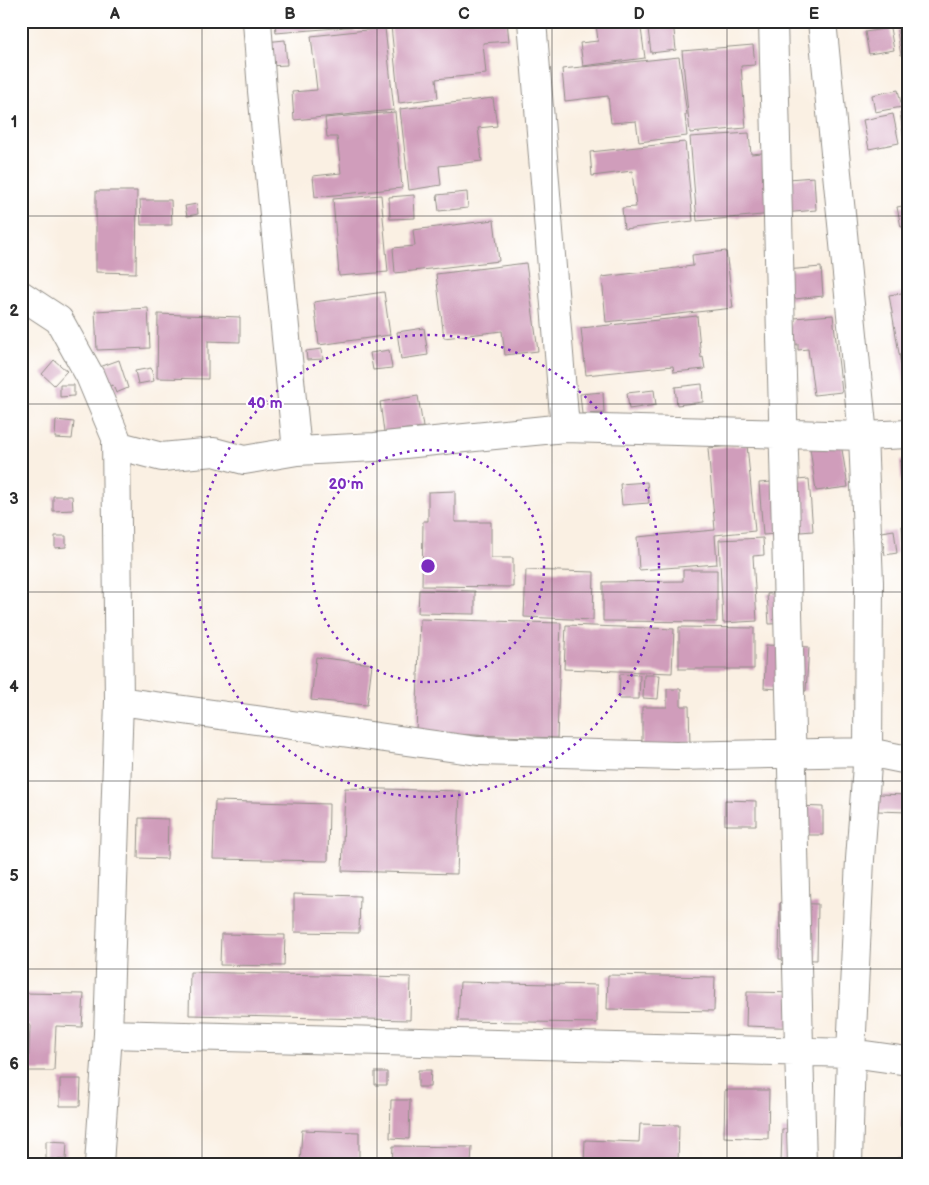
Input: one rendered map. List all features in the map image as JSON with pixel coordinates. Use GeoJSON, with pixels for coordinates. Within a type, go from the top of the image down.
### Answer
{"type":"FeatureCollection","features":[{"type":"Feature","properties":{"kind":"street"},"geometry":{"type":"LineString","coordinates":[[257,21],[297,451]]}},
{"type":"Feature","properties":{"kind":"street"},"geometry":{"type":"LineString","coordinates":[[532,21],[565,428]]}},
{"type":"Feature","properties":{"kind":"street"},"geometry":{"type":"LineString","coordinates":[[773,21],[802,1164]]}},
{"type":"Feature","properties":{"kind":"street"},"geometry":{"type":"LineString","coordinates":[[822,21],[863,436],[869,582],[868,752],[860,859],[848,1164]]}},
{"type":"Feature","properties":{"kind":"street"},"geometry":{"type":"LineString","coordinates":[[21,295],[58,320],[90,376],[116,438],[119,701],[108,1034],[99,1164]]}},
{"type":"Feature","properties":{"kind":"street"},"geometry":{"type":"LineString","coordinates":[[116,446],[162,457],[214,452],[244,460],[297,451],[375,446],[565,428],[863,436],[908,434]]}},
{"type":"Feature","properties":{"kind":"street"},"geometry":{"type":"LineString","coordinates":[[119,701],[478,751],[676,756],[868,752],[908,760]]}},
{"type":"Feature","properties":{"kind":"street"},"geometry":{"type":"LineString","coordinates":[[108,1034],[851,1053],[908,1061]]}},
{"type":"Feature","properties":{"kind":"building"},"geometry":{"type":"Polygon","coordinates":[[[275,21],[383,21],[383,24],[276,33],[275,21]]]}},
{"type":"Feature","properties":{"kind":"building"},"geometry":{"type":"Polygon","coordinates":[[[436,21],[507,21],[509,41],[483,43],[486,74],[436,79],[438,98],[399,103],[391,26],[436,21]]]}},
{"type":"Feature","properties":{"kind":"building"},"geometry":{"type":"Polygon","coordinates":[[[617,21],[640,21],[645,58],[583,66],[580,43],[598,41],[596,24],[617,21]]]}},
{"type":"Feature","properties":{"kind":"building"},"geometry":{"type":"Polygon","coordinates":[[[647,21],[673,21],[676,50],[651,53],[647,21]]]}},
{"type":"Feature","properties":{"kind":"building"},"geometry":{"type":"Polygon","coordinates":[[[385,28],[394,110],[294,120],[292,92],[317,90],[311,36],[385,28]]]}},
{"type":"Feature","properties":{"kind":"building"},"geometry":{"type":"Polygon","coordinates":[[[890,28],[894,50],[869,54],[865,32],[890,28]]]}},
{"type":"Feature","properties":{"kind":"building"},"geometry":{"type":"Polygon","coordinates":[[[908,28],[908,54],[901,55],[897,30],[908,28]]]}},
{"type":"Feature","properties":{"kind":"building"},"geometry":{"type":"Polygon","coordinates":[[[285,40],[287,65],[267,66],[265,42],[285,40]]]}},
{"type":"Feature","properties":{"kind":"building"},"geometry":{"type":"Polygon","coordinates":[[[753,45],[755,65],[741,66],[746,128],[690,133],[682,51],[753,45]]]}},
{"type":"Feature","properties":{"kind":"building"},"geometry":{"type":"Polygon","coordinates":[[[679,57],[687,115],[685,115],[687,136],[639,142],[636,121],[611,123],[608,96],[565,101],[562,69],[679,57]]]}},
{"type":"Feature","properties":{"kind":"building"},"geometry":{"type":"Polygon","coordinates":[[[898,90],[902,107],[875,112],[872,95],[898,90]]]}},
{"type":"Feature","properties":{"kind":"building"},"geometry":{"type":"Polygon","coordinates":[[[493,98],[497,126],[478,128],[482,161],[439,166],[441,185],[409,190],[400,109],[493,98]]]}},
{"type":"Feature","properties":{"kind":"building"},"geometry":{"type":"Polygon","coordinates":[[[908,111],[908,139],[904,140],[900,112],[908,111]]]}},
{"type":"Feature","properties":{"kind":"building"},"geometry":{"type":"Polygon","coordinates":[[[395,112],[402,188],[315,197],[313,176],[341,173],[337,137],[327,137],[325,118],[395,112]]]}},
{"type":"Feature","properties":{"kind":"building"},"geometry":{"type":"Polygon","coordinates":[[[893,114],[899,143],[869,149],[863,120],[893,114]]]}},
{"type":"Feature","properties":{"kind":"building"},"geometry":{"type":"Polygon","coordinates":[[[749,133],[751,154],[773,152],[775,180],[814,177],[816,210],[697,221],[690,137],[749,133]]]}},
{"type":"Feature","properties":{"kind":"building"},"geometry":{"type":"Polygon","coordinates":[[[685,142],[693,221],[624,229],[622,208],[636,207],[632,171],[592,176],[590,152],[685,142]]]}},
{"type":"Feature","properties":{"kind":"building"},"geometry":{"type":"Polygon","coordinates":[[[96,191],[137,191],[136,273],[96,272],[96,191]]]}},
{"type":"Feature","properties":{"kind":"building"},"geometry":{"type":"Polygon","coordinates":[[[467,192],[468,208],[439,211],[437,195],[467,192]]]}},
{"type":"Feature","properties":{"kind":"building"},"geometry":{"type":"Polygon","coordinates":[[[381,195],[388,272],[339,276],[333,199],[381,195]]]}},
{"type":"Feature","properties":{"kind":"building"},"geometry":{"type":"Polygon","coordinates":[[[414,195],[415,218],[390,219],[389,197],[414,195]]]}},
{"type":"Feature","properties":{"kind":"building"},"geometry":{"type":"Polygon","coordinates":[[[140,200],[171,200],[172,225],[141,225],[140,200]]]}},
{"type":"Feature","properties":{"kind":"building"},"geometry":{"type":"Polygon","coordinates":[[[197,204],[198,214],[187,216],[185,206],[197,204]]]}},
{"type":"Feature","properties":{"kind":"building"},"geometry":{"type":"Polygon","coordinates":[[[908,205],[908,225],[901,227],[897,207],[908,205]]]}},
{"type":"Feature","properties":{"kind":"building"},"geometry":{"type":"Polygon","coordinates":[[[494,220],[499,261],[395,273],[393,248],[415,246],[413,230],[494,220]]]}},
{"type":"Feature","properties":{"kind":"building"},"geometry":{"type":"Polygon","coordinates":[[[726,251],[733,308],[606,322],[602,277],[693,266],[692,255],[726,251]]]}},
{"type":"Feature","properties":{"kind":"building"},"geometry":{"type":"Polygon","coordinates":[[[526,263],[538,351],[505,355],[502,331],[444,338],[436,274],[526,263]]]}},
{"type":"Feature","properties":{"kind":"building"},"geometry":{"type":"Polygon","coordinates":[[[821,267],[823,296],[776,301],[774,271],[821,267]]]}},
{"type":"Feature","properties":{"kind":"building"},"geometry":{"type":"Polygon","coordinates":[[[384,292],[390,335],[319,345],[314,302],[384,292]]]}},
{"type":"Feature","properties":{"kind":"building"},"geometry":{"type":"Polygon","coordinates":[[[908,292],[908,400],[907,400],[889,295],[908,292]]]}},
{"type":"Feature","properties":{"kind":"building"},"geometry":{"type":"Polygon","coordinates":[[[148,308],[150,348],[97,350],[95,311],[148,308]]]}},
{"type":"Feature","properties":{"kind":"building"},"geometry":{"type":"Polygon","coordinates":[[[21,311],[25,311],[23,330],[21,330],[21,311]]]}},
{"type":"Feature","properties":{"kind":"building"},"geometry":{"type":"Polygon","coordinates":[[[158,314],[240,317],[240,342],[208,341],[208,379],[157,378],[158,314]]]}},
{"type":"Feature","properties":{"kind":"building"},"geometry":{"type":"Polygon","coordinates":[[[833,315],[842,392],[814,395],[808,349],[798,350],[798,344],[776,347],[794,318],[833,315]]]}},
{"type":"Feature","properties":{"kind":"building"},"geometry":{"type":"Polygon","coordinates":[[[697,316],[701,358],[703,357],[705,369],[674,372],[673,366],[586,375],[581,328],[697,316]]]}},
{"type":"Feature","properties":{"kind":"building"},"geometry":{"type":"Polygon","coordinates":[[[424,328],[428,355],[401,359],[397,332],[424,328]]]}},
{"type":"Feature","properties":{"kind":"building"},"geometry":{"type":"Polygon","coordinates":[[[322,349],[323,359],[307,360],[306,351],[322,349]]]}},
{"type":"Feature","properties":{"kind":"building"},"geometry":{"type":"Polygon","coordinates":[[[389,350],[392,368],[373,370],[370,353],[389,350]]]}},
{"type":"Feature","properties":{"kind":"building"},"geometry":{"type":"Polygon","coordinates":[[[54,360],[67,371],[54,385],[42,374],[54,360]]]}},
{"type":"Feature","properties":{"kind":"building"},"geometry":{"type":"Polygon","coordinates":[[[119,360],[128,388],[116,393],[113,385],[104,388],[97,368],[119,360]]]}},
{"type":"Feature","properties":{"kind":"building"},"geometry":{"type":"Polygon","coordinates":[[[151,368],[154,381],[138,384],[135,371],[151,368]]]}},
{"type":"Feature","properties":{"kind":"building"},"geometry":{"type":"Polygon","coordinates":[[[702,384],[703,402],[677,405],[675,387],[702,384]]]}},
{"type":"Feature","properties":{"kind":"building"},"geometry":{"type":"Polygon","coordinates":[[[60,385],[74,385],[74,396],[60,397],[60,385]]]}},
{"type":"Feature","properties":{"kind":"building"},"geometry":{"type":"Polygon","coordinates":[[[654,390],[656,405],[629,409],[627,393],[654,390]]]}},
{"type":"Feature","properties":{"kind":"building"},"geometry":{"type":"Polygon","coordinates":[[[603,392],[604,413],[582,414],[580,394],[603,392]]]}},
{"type":"Feature","properties":{"kind":"building"},"geometry":{"type":"Polygon","coordinates":[[[418,396],[423,427],[384,432],[380,402],[418,396]]]}},
{"type":"Feature","properties":{"kind":"building"},"geometry":{"type":"Polygon","coordinates":[[[56,420],[74,422],[72,439],[55,438],[56,420]]]}},
{"type":"Feature","properties":{"kind":"building"},"geometry":{"type":"Polygon","coordinates":[[[840,437],[848,487],[816,491],[809,441],[840,437]]]}},
{"type":"Feature","properties":{"kind":"building"},"geometry":{"type":"Polygon","coordinates":[[[747,445],[755,531],[715,535],[717,564],[639,570],[637,537],[715,530],[708,448],[747,445]]]}},
{"type":"Feature","properties":{"kind":"building"},"geometry":{"type":"Polygon","coordinates":[[[908,460],[908,576],[906,576],[902,526],[905,526],[900,461],[908,460]]]}},
{"type":"Feature","properties":{"kind":"building"},"geometry":{"type":"Polygon","coordinates":[[[809,479],[813,531],[763,535],[759,483],[809,479]]]}},
{"type":"Feature","properties":{"kind":"building"},"geometry":{"type":"Polygon","coordinates":[[[647,482],[649,503],[622,505],[620,484],[647,482]]]}},
{"type":"Feature","properties":{"kind":"building"},"geometry":{"type":"Polygon","coordinates":[[[455,491],[455,522],[491,522],[491,558],[513,558],[513,587],[422,586],[423,521],[428,521],[428,492],[455,491]]]}},
{"type":"Feature","properties":{"kind":"building"},"geometry":{"type":"Polygon","coordinates":[[[53,496],[72,496],[73,510],[53,511],[53,496]]]}},
{"type":"Feature","properties":{"kind":"building"},"geometry":{"type":"Polygon","coordinates":[[[894,530],[897,553],[885,555],[881,532],[894,530]]]}},
{"type":"Feature","properties":{"kind":"building"},"geometry":{"type":"Polygon","coordinates":[[[55,536],[66,536],[66,547],[55,548],[55,536]]]}},
{"type":"Feature","properties":{"kind":"building"},"geometry":{"type":"Polygon","coordinates":[[[763,538],[764,555],[753,556],[757,621],[723,623],[719,540],[763,538]]]}},
{"type":"Feature","properties":{"kind":"building"},"geometry":{"type":"Polygon","coordinates":[[[526,570],[594,572],[593,620],[524,617],[526,570]]]}},
{"type":"Feature","properties":{"kind":"building"},"geometry":{"type":"Polygon","coordinates":[[[683,570],[717,570],[717,622],[603,621],[603,582],[683,581],[683,570]]]}},
{"type":"Feature","properties":{"kind":"building"},"geometry":{"type":"Polygon","coordinates":[[[908,578],[908,605],[906,605],[905,579],[908,578]]]}},
{"type":"Feature","properties":{"kind":"building"},"geometry":{"type":"Polygon","coordinates":[[[419,590],[475,591],[475,614],[418,613],[419,590]]]}},
{"type":"Feature","properties":{"kind":"building"},"geometry":{"type":"Polygon","coordinates":[[[790,593],[792,623],[769,624],[767,594],[790,593]]]}},
{"type":"Feature","properties":{"kind":"building"},"geometry":{"type":"Polygon","coordinates":[[[420,619],[561,623],[557,738],[416,733],[420,619]]]}},
{"type":"Feature","properties":{"kind":"building"},"geometry":{"type":"Polygon","coordinates":[[[566,625],[674,629],[672,673],[564,669],[566,625]]]}},
{"type":"Feature","properties":{"kind":"building"},"geometry":{"type":"Polygon","coordinates":[[[679,627],[754,628],[754,669],[679,669],[679,627]]]}},
{"type":"Feature","properties":{"kind":"building"},"geometry":{"type":"Polygon","coordinates":[[[766,645],[809,647],[806,691],[764,688],[766,645]]]}},
{"type":"Feature","properties":{"kind":"building"},"geometry":{"type":"Polygon","coordinates":[[[316,657],[372,664],[367,705],[311,700],[316,657]]]}},
{"type":"Feature","properties":{"kind":"building"},"geometry":{"type":"Polygon","coordinates":[[[620,674],[640,675],[639,699],[619,699],[620,674]]]}},
{"type":"Feature","properties":{"kind":"building"},"geometry":{"type":"Polygon","coordinates":[[[644,675],[660,675],[658,699],[643,698],[644,675]]]}},
{"type":"Feature","properties":{"kind":"building"},"geometry":{"type":"Polygon","coordinates":[[[667,689],[681,689],[681,706],[689,706],[690,745],[642,746],[642,707],[667,707],[667,689]]]}},
{"type":"Feature","properties":{"kind":"building"},"geometry":{"type":"Polygon","coordinates":[[[345,788],[460,791],[457,874],[342,871],[345,788]]]}},
{"type":"Feature","properties":{"kind":"building"},"geometry":{"type":"Polygon","coordinates":[[[879,794],[908,795],[908,812],[878,811],[879,794]]]}},
{"type":"Feature","properties":{"kind":"building"},"geometry":{"type":"Polygon","coordinates":[[[725,800],[756,801],[756,825],[725,825],[725,800]]]}},
{"type":"Feature","properties":{"kind":"building"},"geometry":{"type":"Polygon","coordinates":[[[215,801],[329,804],[328,861],[213,859],[215,801]]]}},
{"type":"Feature","properties":{"kind":"building"},"geometry":{"type":"Polygon","coordinates":[[[796,806],[823,807],[823,835],[796,835],[796,806]]]}},
{"type":"Feature","properties":{"kind":"building"},"geometry":{"type":"Polygon","coordinates":[[[139,818],[168,819],[167,859],[138,858],[139,818]]]}},
{"type":"Feature","properties":{"kind":"building"},"geometry":{"type":"Polygon","coordinates":[[[294,894],[360,896],[359,933],[294,932],[294,894]]]}},
{"type":"Feature","properties":{"kind":"building"},"geometry":{"type":"Polygon","coordinates":[[[780,903],[818,904],[817,960],[779,959],[780,903]]]}},
{"type":"Feature","properties":{"kind":"building"},"geometry":{"type":"Polygon","coordinates":[[[221,934],[285,935],[284,966],[220,965],[221,934]]]}},
{"type":"Feature","properties":{"kind":"building"},"geometry":{"type":"Polygon","coordinates":[[[190,972],[411,977],[410,1020],[189,1015],[190,972]]]}},
{"type":"Feature","properties":{"kind":"building"},"geometry":{"type":"Polygon","coordinates":[[[608,975],[715,977],[714,1011],[607,1009],[608,975]]]}},
{"type":"Feature","properties":{"kind":"building"},"geometry":{"type":"Polygon","coordinates":[[[460,982],[597,985],[597,1023],[458,1021],[460,982]]]}},
{"type":"Feature","properties":{"kind":"building"},"geometry":{"type":"Polygon","coordinates":[[[747,992],[806,993],[805,1028],[746,1026],[747,992]]]}},
{"type":"Feature","properties":{"kind":"building"},"geometry":{"type":"Polygon","coordinates":[[[21,993],[84,994],[82,1027],[56,1026],[54,1071],[28,1071],[30,1025],[21,1025],[21,993]]]}},
{"type":"Feature","properties":{"kind":"building"},"geometry":{"type":"Polygon","coordinates":[[[418,1070],[431,1070],[430,1087],[418,1087],[418,1070]]]}},
{"type":"Feature","properties":{"kind":"building"},"geometry":{"type":"Polygon","coordinates":[[[375,1072],[387,1072],[387,1085],[375,1085],[375,1072]]]}},
{"type":"Feature","properties":{"kind":"building"},"geometry":{"type":"Polygon","coordinates":[[[60,1079],[81,1079],[80,1106],[60,1106],[60,1079]]]}},
{"type":"Feature","properties":{"kind":"building"},"geometry":{"type":"Polygon","coordinates":[[[21,1081],[24,1081],[23,1119],[21,1119],[21,1081]]]}},
{"type":"Feature","properties":{"kind":"building"},"geometry":{"type":"Polygon","coordinates":[[[725,1090],[769,1090],[768,1139],[724,1137],[725,1090]]]}},
{"type":"Feature","properties":{"kind":"building"},"geometry":{"type":"Polygon","coordinates":[[[391,1100],[410,1100],[409,1139],[390,1138],[391,1100]]]}},
{"type":"Feature","properties":{"kind":"building"},"geometry":{"type":"Polygon","coordinates":[[[902,1106],[908,1106],[908,1127],[901,1127],[902,1106]]]}},
{"type":"Feature","properties":{"kind":"building"},"geometry":{"type":"Polygon","coordinates":[[[640,1124],[679,1125],[678,1164],[584,1164],[585,1140],[639,1142],[640,1124]]]}},
{"type":"Feature","properties":{"kind":"building"},"geometry":{"type":"Polygon","coordinates":[[[782,1129],[809,1129],[808,1164],[781,1164],[782,1129]]]}},
{"type":"Feature","properties":{"kind":"building"},"geometry":{"type":"Polygon","coordinates":[[[302,1130],[359,1132],[359,1164],[300,1164],[302,1130]]]}},
{"type":"Feature","properties":{"kind":"building"},"geometry":{"type":"Polygon","coordinates":[[[46,1141],[67,1142],[66,1160],[46,1159],[46,1141]]]}},
{"type":"Feature","properties":{"kind":"building"},"geometry":{"type":"Polygon","coordinates":[[[393,1146],[472,1147],[471,1164],[392,1164],[393,1146]]]}},
{"type":"Feature","properties":{"kind":"building"},"geometry":{"type":"Polygon","coordinates":[[[898,1158],[908,1158],[908,1164],[898,1164],[898,1158]]]}}]}
